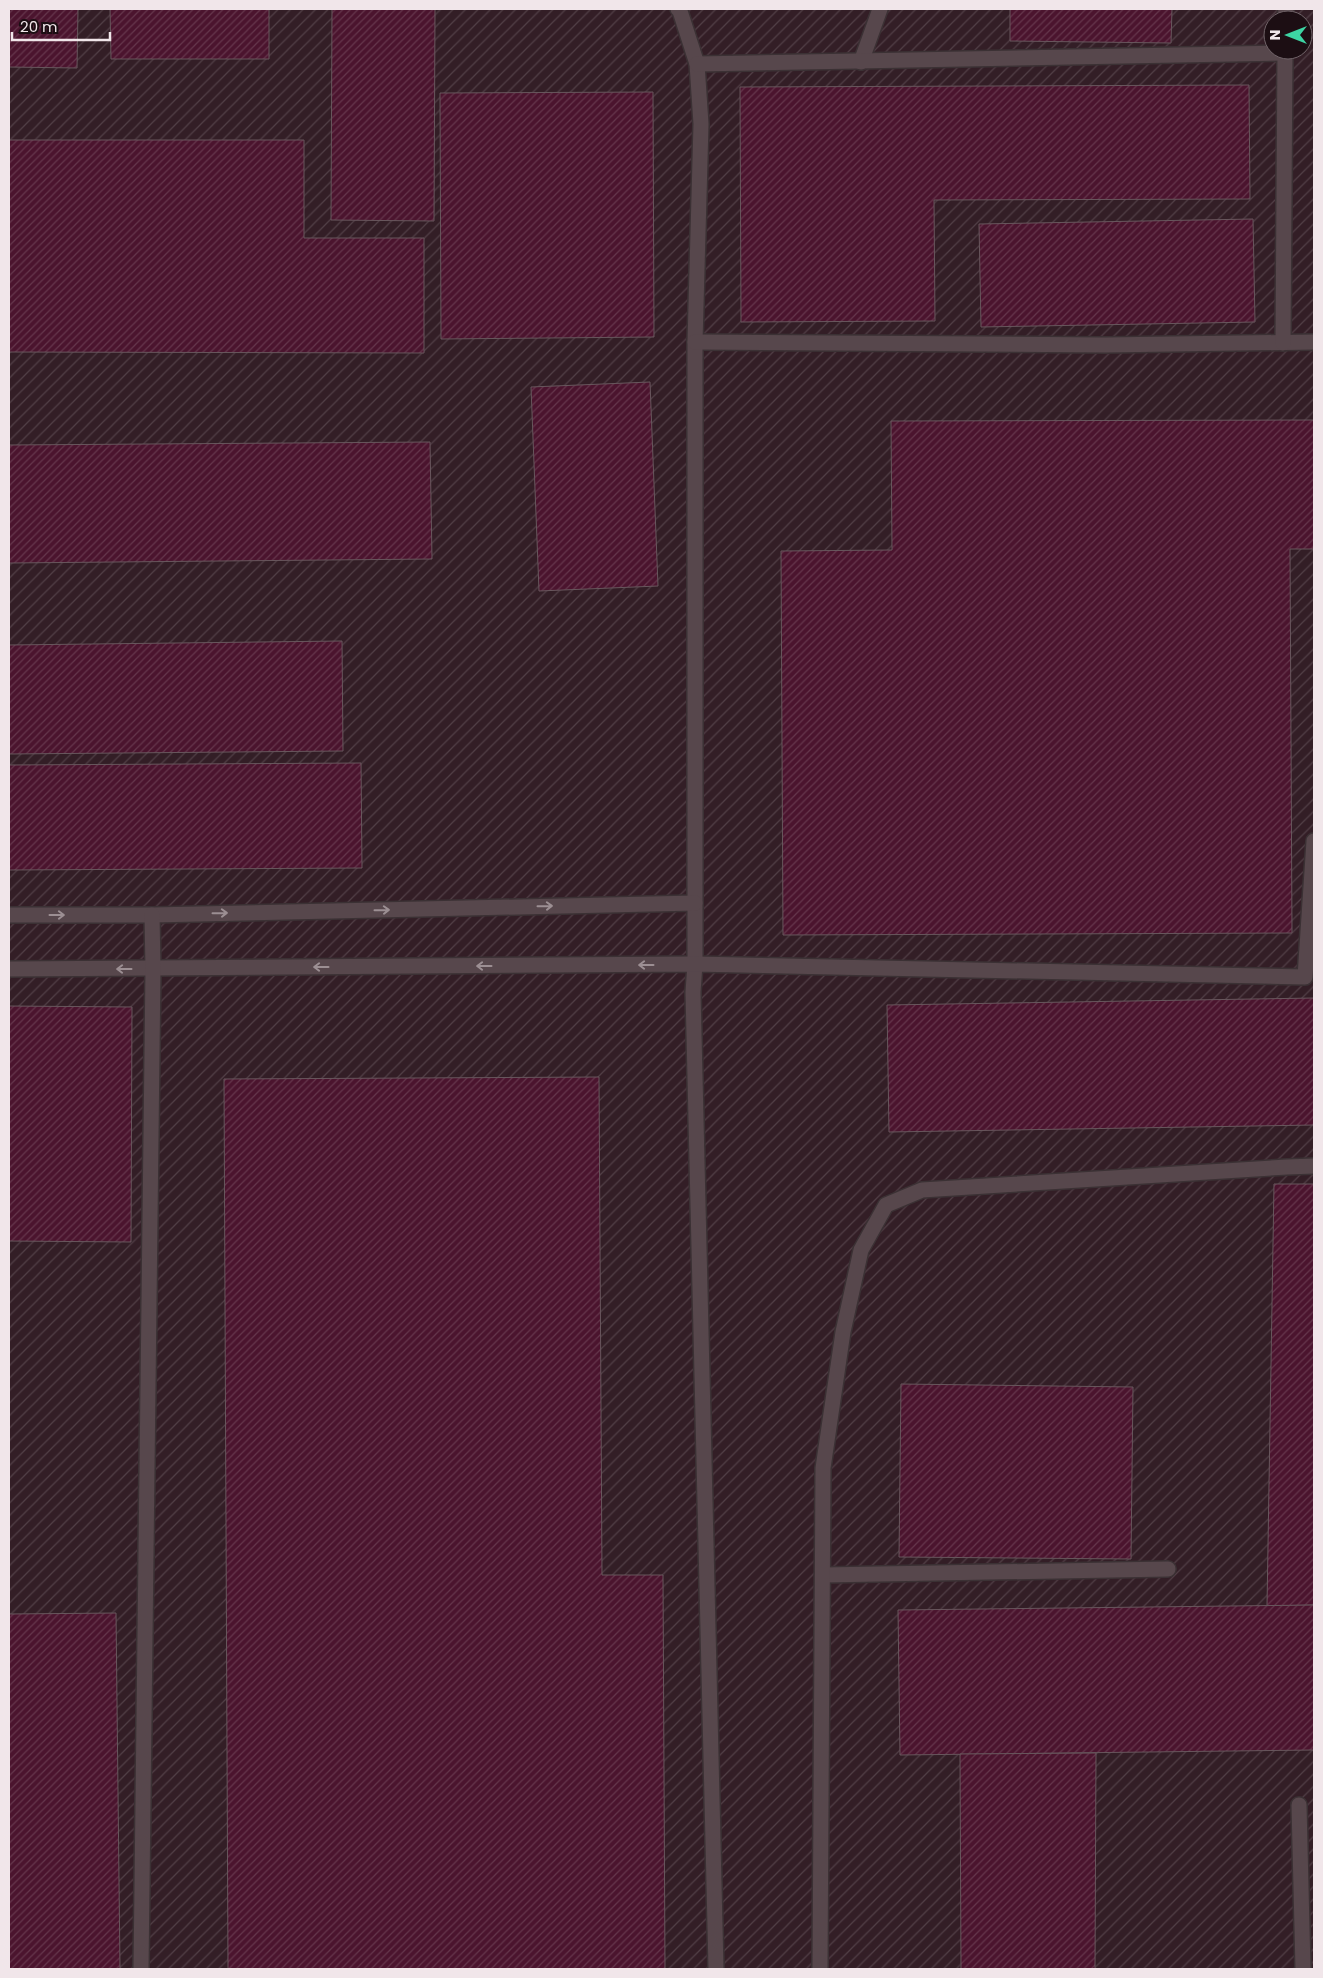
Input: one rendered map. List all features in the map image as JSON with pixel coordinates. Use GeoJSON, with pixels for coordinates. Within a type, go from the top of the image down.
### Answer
{"type":"FeatureCollection","features":[{"type":"Feature","properties":{"kind":"lane"},"geometry":{"type":"LineString","coordinates":[[678,9],[696,64],[701,124],[695,342],[694,1002],[716,1969]]}},
{"type":"Feature","properties":{"kind":"lane"},"geometry":{"type":"LineString","coordinates":[[860,62],[880,9]]}},
{"type":"Feature","properties":{"kind":"lane"},"geometry":{"type":"LineString","coordinates":[[696,64],[1263,53]]}},
{"type":"Feature","properties":{"kind":"lane"},"geometry":{"type":"LineString","coordinates":[[1283,343],[1285,60]]}},
{"type":"Feature","properties":{"kind":"lane"},"geometry":{"type":"LineString","coordinates":[[695,342],[1105,345],[1314,342]]}},
{"type":"Feature","properties":{"kind":"lane"},"geometry":{"type":"LineString","coordinates":[[9,969],[695,964],[1304,977],[1314,840]]}},
{"type":"Feature","properties":{"kind":"lane"},"geometry":{"type":"LineString","coordinates":[[9,915],[152,915],[695,903]]}},
{"type":"Feature","properties":{"kind":"lane"},"geometry":{"type":"LineString","coordinates":[[141,1969],[153,969],[152,915]]}},
{"type":"Feature","properties":{"kind":"lane"},"geometry":{"type":"LineString","coordinates":[[820,1969],[823,1468],[843,1332],[861,1250],[886,1205],[922,1190],[1314,1166]]}},
{"type":"Feature","properties":{"kind":"lane"},"geometry":{"type":"LineString","coordinates":[[823,1575],[1168,1569]]}},
{"type":"Feature","properties":{"kind":"lane"},"geometry":{"type":"LineString","coordinates":[[1299,1805],[1303,1969]]}},
{"type":"Feature","properties":{"kind":"shaded area"},"geometry":{"type":"Polygon","coordinates":[[[9,9],[1314,9],[1314,1969],[9,1969],[9,9]]]}},
{"type":"Feature","properties":{"kind":"building"},"geometry":{"type":"Polygon","coordinates":[[[9,9],[78,9],[77,68],[9,67],[9,9]]]}},
{"type":"Feature","properties":{"kind":"building"},"geometry":{"type":"Polygon","coordinates":[[[110,9],[269,9],[269,59],[111,59],[110,9]]]}},
{"type":"Feature","properties":{"kind":"building"},"geometry":{"type":"Polygon","coordinates":[[[332,9],[435,9],[434,221],[331,220],[332,9]]]}},
{"type":"Feature","properties":{"kind":"building"},"geometry":{"type":"Polygon","coordinates":[[[1010,9],[1172,9],[1171,43],[1010,41],[1010,9]]]}},
{"type":"Feature","properties":{"kind":"building"},"geometry":{"type":"Polygon","coordinates":[[[1249,85],[1250,199],[934,200],[935,321],[741,322],[740,87],[1249,85]]]}},
{"type":"Feature","properties":{"kind":"building"},"geometry":{"type":"Polygon","coordinates":[[[653,92],[654,337],[441,339],[440,93],[653,92]]]}},
{"type":"Feature","properties":{"kind":"building"},"geometry":{"type":"Polygon","coordinates":[[[9,140],[304,140],[304,238],[424,238],[424,353],[9,352],[9,140]]]}},
{"type":"Feature","properties":{"kind":"building"},"geometry":{"type":"Polygon","coordinates":[[[1253,219],[1255,322],[981,327],[979,224],[1253,219]]]}},
{"type":"Feature","properties":{"kind":"building"},"geometry":{"type":"Polygon","coordinates":[[[650,382],[658,586],[539,591],[531,387],[650,382]]]}},
{"type":"Feature","properties":{"kind":"building"},"geometry":{"type":"Polygon","coordinates":[[[1314,420],[1314,549],[1290,549],[1292,933],[783,935],[781,551],[892,550],[891,421],[1314,420]]]}},
{"type":"Feature","properties":{"kind":"building"},"geometry":{"type":"Polygon","coordinates":[[[430,442],[432,559],[9,563],[9,445],[430,442]]]}},
{"type":"Feature","properties":{"kind":"building"},"geometry":{"type":"Polygon","coordinates":[[[342,641],[343,751],[9,754],[9,645],[342,641]]]}},
{"type":"Feature","properties":{"kind":"building"},"geometry":{"type":"Polygon","coordinates":[[[361,763],[362,868],[9,870],[9,765],[361,763]]]}},
{"type":"Feature","properties":{"kind":"building"},"geometry":{"type":"Polygon","coordinates":[[[1314,998],[1314,1125],[889,1132],[887,1005],[1314,998]]]}},
{"type":"Feature","properties":{"kind":"building"},"geometry":{"type":"Polygon","coordinates":[[[9,1006],[132,1007],[131,1242],[9,1241],[9,1006]]]}},
{"type":"Feature","properties":{"kind":"building"},"geometry":{"type":"Polygon","coordinates":[[[599,1077],[602,1575],[663,1575],[665,1969],[228,1969],[224,1079],[599,1077]]]}},
{"type":"Feature","properties":{"kind":"building"},"geometry":{"type":"Polygon","coordinates":[[[1274,1184],[1314,1184],[1314,1605],[1267,1606],[1274,1184]]]}},
{"type":"Feature","properties":{"kind":"building"},"geometry":{"type":"Polygon","coordinates":[[[901,1384],[1133,1387],[1131,1559],[899,1557],[901,1384]]]}},
{"type":"Feature","properties":{"kind":"building"},"geometry":{"type":"Polygon","coordinates":[[[1314,1605],[1314,1750],[900,1755],[898,1610],[1314,1605]]]}},
{"type":"Feature","properties":{"kind":"building"},"geometry":{"type":"Polygon","coordinates":[[[116,1613],[120,1969],[9,1969],[9,1614],[116,1613]]]}},
{"type":"Feature","properties":{"kind":"building"},"geometry":{"type":"Polygon","coordinates":[[[1096,1753],[1095,1969],[961,1969],[960,1754],[1096,1753]]]}}]}
